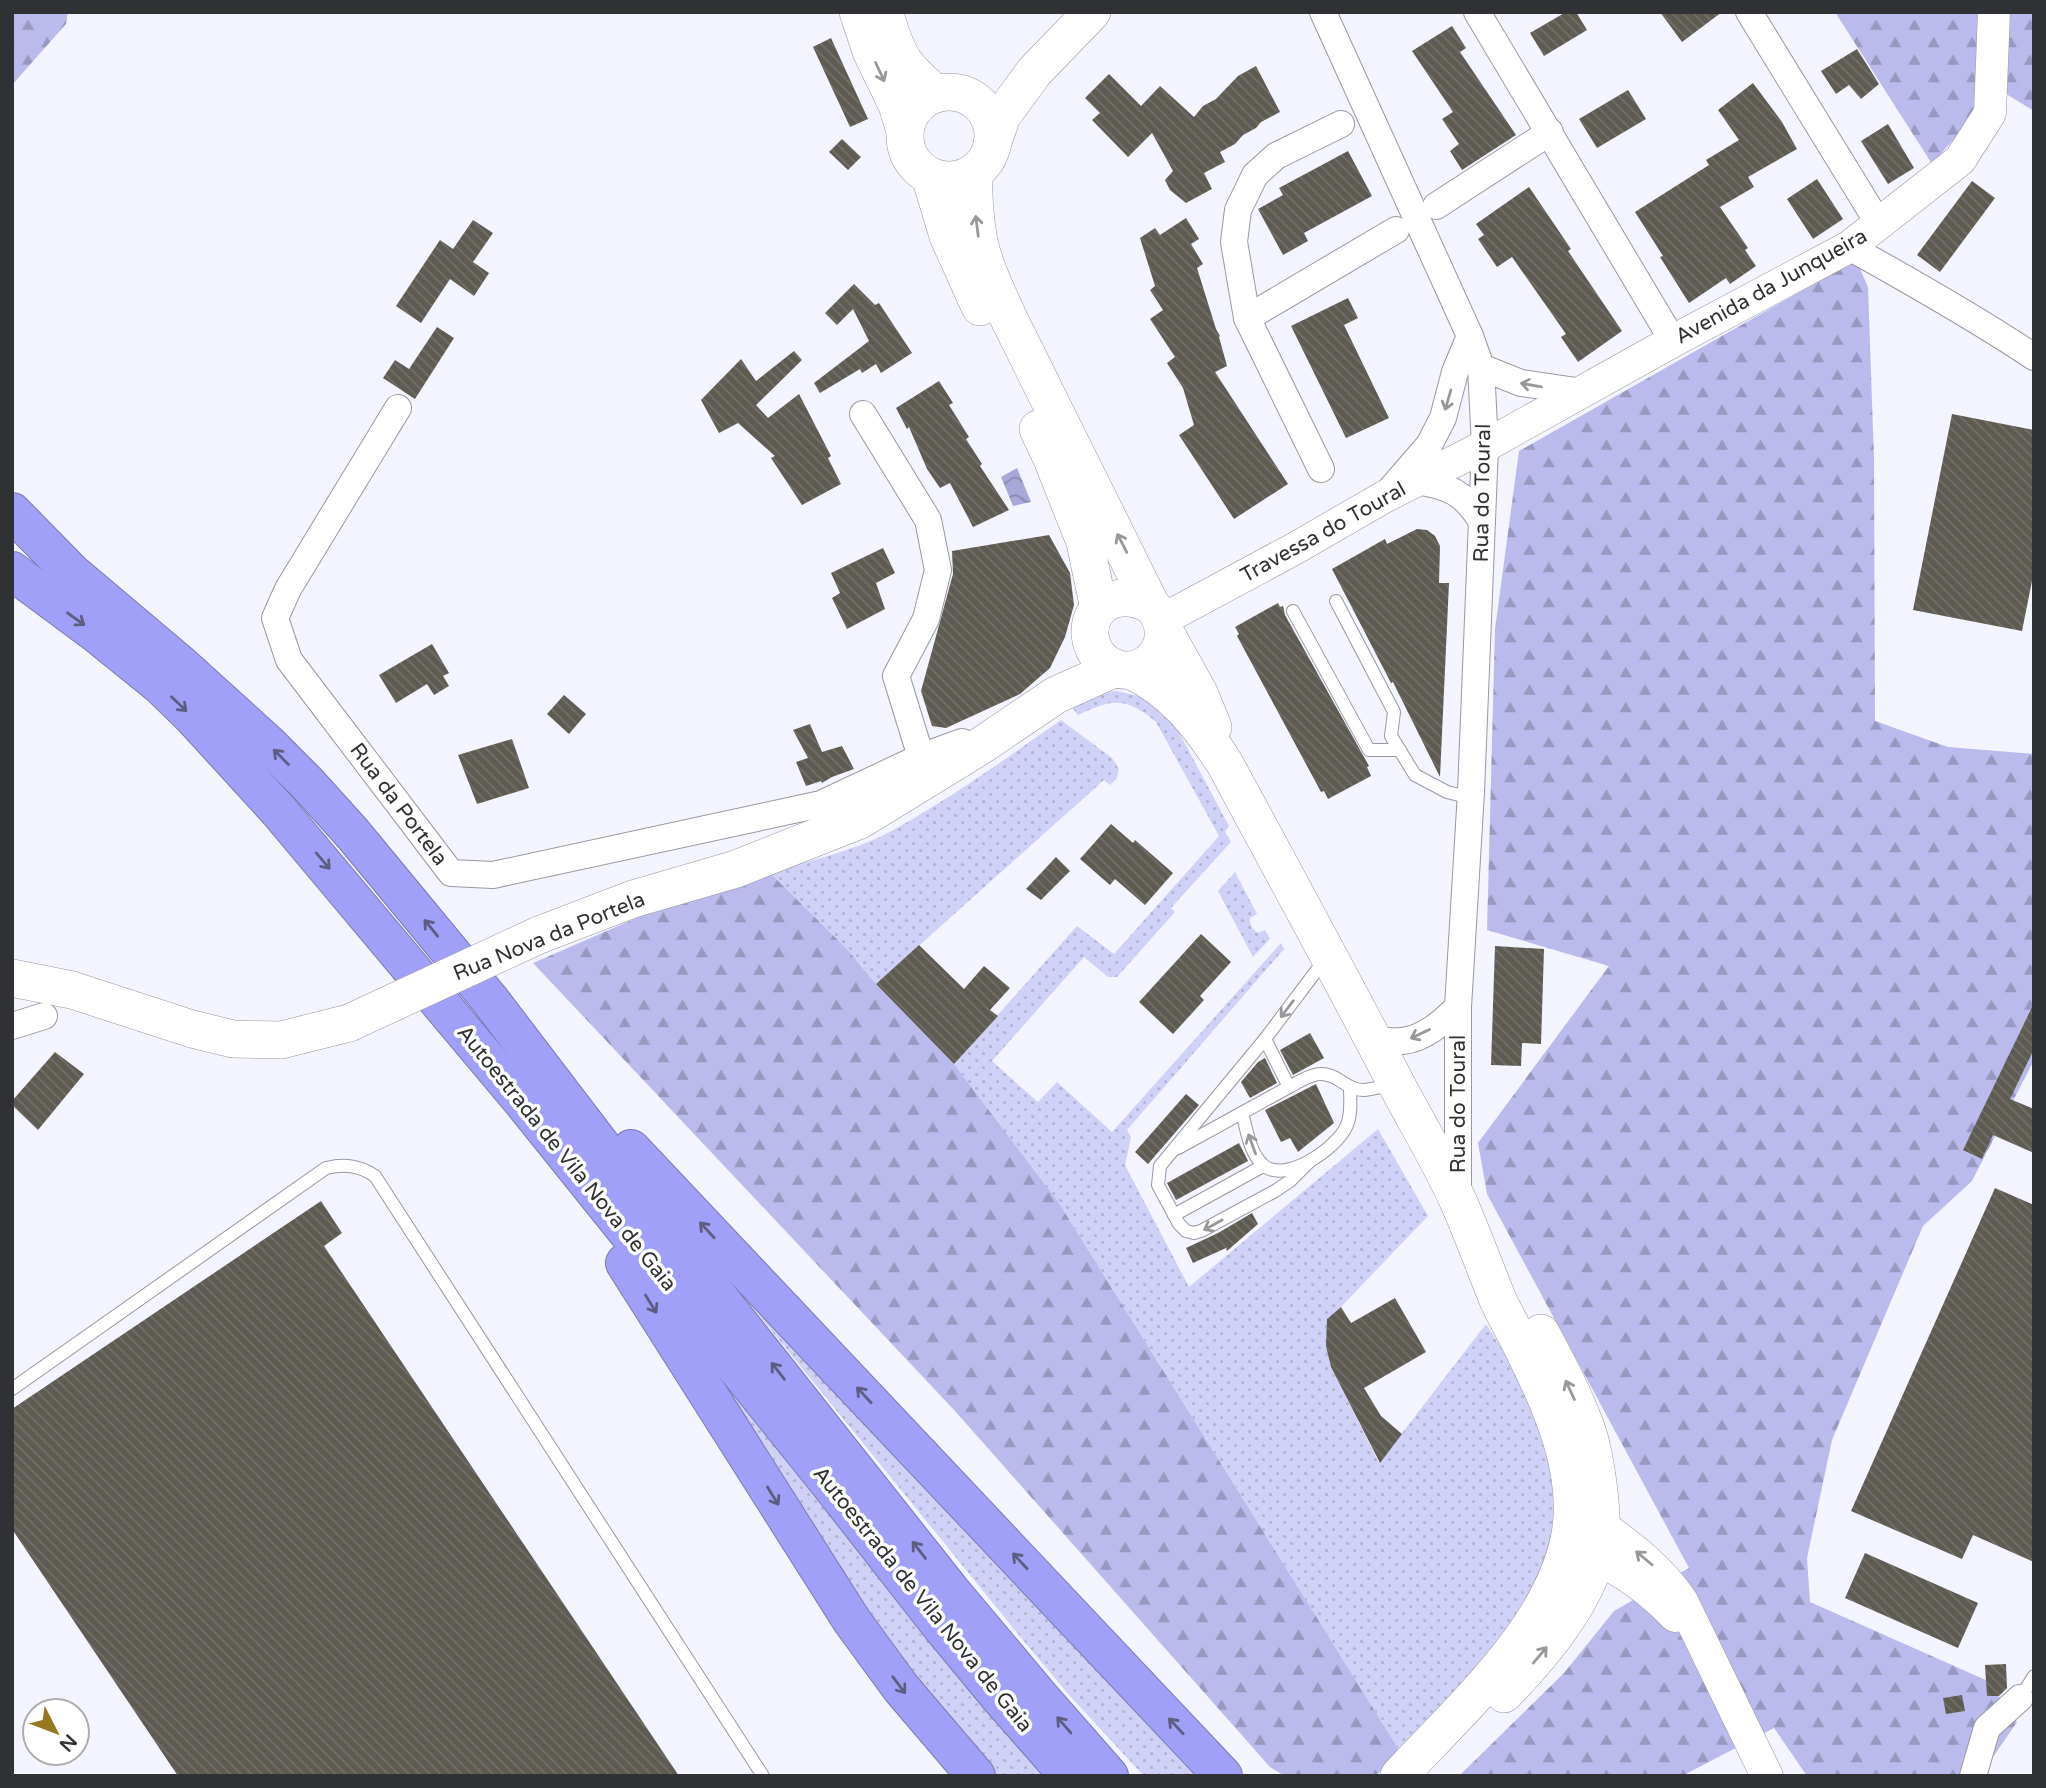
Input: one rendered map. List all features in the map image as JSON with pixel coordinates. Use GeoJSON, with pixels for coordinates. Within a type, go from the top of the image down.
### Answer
{"type":"FeatureCollection","features":[{"type":"Feature","properties":{"kind":"highway"},"geometry":{"type":"LineString","coordinates":[[12,512],[72,573]]}},
{"type":"Feature","properties":{"kind":"highway"},"geometry":{"type":"LineString","coordinates":[[12,538],[72,573]]}},
{"type":"Feature","properties":{"kind":"highway","name":"Autoestrada de Vila Nova de Gaia"},"geometry":{"type":"LineString","coordinates":[[72,573],[181,664],[267,744],[307,783],[402,892],[490,1000],[670,1236],[950,1590],[1110,1776]]}},
{"type":"Feature","properties":{"kind":"highway","name":"Autoestrada de Vila Nova de Gaia"},"geometry":{"type":"LineString","coordinates":[[16,576],[128,658],[193,717],[278,810],[523,1101],[941,1626],[1069,1776]]}},
{"type":"Feature","properties":{"kind":"highway"},"geometry":{"type":"LineString","coordinates":[[490,1000],[1223,1776]]}},
{"type":"Feature","properties":{"kind":"highway"},"geometry":{"type":"LineString","coordinates":[[523,1101],[852,1621],[901,1688],[976,1776]]}},
{"type":"Feature","properties":{"kind":"main road"},"geometry":{"type":"LineString","coordinates":[[858,12],[871,51],[897,105],[905,131]]}},
{"type":"Feature","properties":{"kind":"main road"},"geometry":{"type":"LineString","coordinates":[[884,12],[903,62],[952,95],[981,106],[989,117],[993,131],[983,159],[977,231],[985,262],[1009,319],[1199,693],[1225,764]]}},
{"type":"Feature","properties":{"kind":"main road"},"geometry":{"type":"LineString","coordinates":[[1034,72],[984,93],[924,99],[908,118],[905,131],[905,145],[918,169],[940,180],[962,178],[983,159],[1002,116],[1034,72],[1092,12]]}},
{"type":"Feature","properties":{"kind":"main road"},"geometry":{"type":"LineString","coordinates":[[930,176],[957,259],[1052,459],[1085,542],[1095,622],[1093,647],[1106,663],[1148,679],[1168,694],[1191,716],[1225,764],[1458,1201],[1500,1303],[1529,1360],[1551,1413],[1564,1452],[1571,1485],[1572,1510],[1592,1541]]}},
{"type":"Feature","properties":{"kind":"main road"},"geometry":{"type":"LineString","coordinates":[[1095,622],[1108,601],[1130,596],[1141,599],[1159,618],[1163,641],[1159,652],[1141,667],[1123,669]]}},
{"type":"Feature","properties":{"kind":"main road","name":"Rua Nova da Portela"},"geometry":{"type":"LineString","coordinates":[[1056,695],[1095,622]]}},
{"type":"Feature","properties":{"kind":"main road","name":"Rua Nova da Portela"},"geometry":{"type":"LineString","coordinates":[[12,978],[72,990],[192,1029],[233,1039],[281,1040],[348,1023],[539,935],[633,899],[736,869],[860,820],[1017,723],[1056,695],[1123,669]]}},
{"type":"Feature","properties":{"kind":"main road"},"geometry":{"type":"LineString","coordinates":[[1426,1776],[1542,1654],[1571,1612],[1592,1541],[1594,1458],[1586,1428],[1570,1389],[1507,1268],[1458,1201]]}},
{"type":"Feature","properties":{"kind":"main road"},"geometry":{"type":"LineString","coordinates":[[1399,1776],[1498,1668],[1545,1604],[1560,1573],[1592,1541]]}},
{"type":"Feature","properties":{"kind":"street","name":"Rua do Toural"},"geometry":{"type":"LineString","coordinates":[[1323,12],[1481,367],[1485,446],[1471,797],[1458,1007],[1458,1201]]}},
{"type":"Feature","properties":{"kind":"street"},"geometry":{"type":"LineString","coordinates":[[1477,12],[1673,341]]}},
{"type":"Feature","properties":{"kind":"street"},"geometry":{"type":"LineString","coordinates":[[1749,12],[1879,224]]}},
{"type":"Feature","properties":{"kind":"street","name":"Avenida da Junqueira"},"geometry":{"type":"LineString","coordinates":[[1485,446],[1849,247],[1960,160],[1990,114],[1994,12]]}},
{"type":"Feature","properties":{"kind":"street"},"geometry":{"type":"LineString","coordinates":[[1321,469],[1247,318],[1234,242],[1238,210],[1255,175],[1276,156],[1341,124]]}},
{"type":"Feature","properties":{"kind":"street"},"geometry":{"type":"LineString","coordinates":[[1436,206],[1550,132]]}},
{"type":"Feature","properties":{"kind":"street"},"geometry":{"type":"LineString","coordinates":[[1247,318],[1396,230]]}},
{"type":"Feature","properties":{"kind":"street"},"geometry":{"type":"LineString","coordinates":[[1849,247],[1997,332],[2034,357]]}},
{"type":"Feature","properties":{"kind":"street"},"geometry":{"type":"LineString","coordinates":[[1384,497],[1429,445],[1443,418],[1455,372],[1469,336]]}},
{"type":"Feature","properties":{"kind":"street"},"geometry":{"type":"LineString","coordinates":[[1481,367],[1521,383],[1583,392]]}},
{"type":"Feature","properties":{"kind":"street","name":"Rua da Portela"},"geometry":{"type":"LineString","coordinates":[[398,408],[288,589],[275,618],[289,660],[451,873],[493,875],[821,804],[921,757],[962,742],[979,747]]}},
{"type":"Feature","properties":{"kind":"street"},"geometry":{"type":"LineString","coordinates":[[863,414],[928,520],[938,570],[926,619],[896,676],[921,757]]}},
{"type":"Feature","properties":{"kind":"street","name":"Travessa do Toural"},"geometry":{"type":"LineString","coordinates":[[1159,618],[1485,446]]}},
{"type":"Feature","properties":{"kind":"street"},"geometry":{"type":"LineString","coordinates":[[1415,481],[1441,485],[1458,493],[1472,505],[1482,522]]}},
{"type":"Feature","properties":{"kind":"street","name":"Rua do Toural"},"geometry":{"type":"LineString","coordinates":[[1374,1040],[1401,1041],[1419,1037],[1446,1020],[1458,1007]]}},
{"type":"Feature","properties":{"kind":"street"},"geometry":{"type":"LineString","coordinates":[[12,1026],[44,1016]]}},
{"type":"Feature","properties":{"kind":"street"},"geometry":{"type":"LineString","coordinates":[[1592,1541],[1626,1575],[1664,1604],[1707,1654],[1767,1776]]}},
{"type":"Feature","properties":{"kind":"street"},"geometry":{"type":"LineString","coordinates":[[1973,1776],[1987,1728],[2027,1687]]}},
{"type":"Feature","properties":{"kind":"lane"},"geometry":{"type":"LineString","coordinates":[[1336,601],[1394,712],[1391,736],[1415,775],[1447,792],[1471,797]]}},
{"type":"Feature","properties":{"kind":"lane"},"geometry":{"type":"LineString","coordinates":[[1293,611],[1368,750],[1400,750]]}},
{"type":"Feature","properties":{"kind":"lane"},"geometry":{"type":"LineString","coordinates":[[1328,955],[1265,1039],[1160,1166],[1158,1185],[1186,1231],[1201,1231],[1275,1191],[1337,1142],[1347,1127],[1350,1115],[1350,1087]]}},
{"type":"Feature","properties":{"kind":"lane"},"geometry":{"type":"LineString","coordinates":[[1265,1039],[1289,1087]]}},
{"type":"Feature","properties":{"kind":"lane"},"geometry":{"type":"LineString","coordinates":[[1172,1152],[1310,1075],[1323,1073],[1334,1076],[1350,1087],[1364,1090],[1396,1083]]}},
{"type":"Feature","properties":{"kind":"lane"},"geometry":{"type":"LineString","coordinates":[[1242,1113],[1254,1153],[1263,1166],[1275,1171],[1288,1170],[1311,1161]]}},
{"type":"Feature","properties":{"kind":"lane"},"geometry":{"type":"LineString","coordinates":[[12,1389],[326,1168],[341,1165],[364,1168],[375,1176],[763,1776]]}},
{"type":"Feature","properties":{"kind":"lane"},"geometry":{"type":"LineString","coordinates":[[1174,1215],[1263,1166]]}},
{"type":"Feature","properties":{"kind":"shaded area"},"geometry":{"type":"Polygon","coordinates":[[[1117,691],[1143,697],[1175,725],[1229,826],[1225,832],[1231,842],[1171,908],[1175,912],[1117,977],[1108,977],[1084,957],[992,1061],[1038,1102],[1057,1082],[1112,1132],[1281,943],[1284,949],[1127,1130],[1131,1137],[1125,1165],[1189,1287],[1378,1129],[1428,1216],[1327,1319],[1331,1367],[1379,1463],[1486,1324],[1513,1366],[1552,1459],[1558,1520],[1545,1582],[1504,1643],[1401,1753],[1059,1203],[954,1064],[1077,926],[1114,954],[1219,836],[1156,722],[1127,704],[1109,703],[1078,715],[1071,706],[1095,693],[1117,691]]]}},
{"type":"Feature","properties":{"kind":"shaded area"},"geometry":{"type":"Polygon","coordinates":[[[1061,720],[1112,758],[1119,769],[1117,778],[1110,785],[1104,780],[876,984],[846,948],[769,872],[843,851],[886,834],[953,794],[1061,720]]]}},
{"type":"Feature","properties":{"kind":"shaded area"},"geometry":{"type":"Polygon","coordinates":[[[1235,872],[1257,914],[1250,918],[1252,927],[1258,933],[1265,930],[1270,939],[1253,957],[1218,891],[1235,872]]]}},
{"type":"Feature","properties":{"kind":"shaded area"},"geometry":{"type":"Polygon","coordinates":[[[693,1231],[1211,1773],[1168,1777],[1142,1774],[1027,1645],[693,1231]]]}},
{"type":"Feature","properties":{"kind":"shaded area"},"geometry":{"type":"Polygon","coordinates":[[[636,1267],[1051,1776],[992,1776],[876,1630],[636,1267]]]}},
{"type":"Feature","properties":{"kind":"green space"},"geometry":{"type":"Polygon","coordinates":[[[12,12],[68,12],[66,24],[12,85],[12,12]]]}},
{"type":"Feature","properties":{"kind":"green space"},"geometry":{"type":"Polygon","coordinates":[[[1835,12],[2034,12],[2034,111],[1998,89],[1932,164],[1835,12]]]}},
{"type":"Feature","properties":{"kind":"green space"},"geometry":{"type":"Polygon","coordinates":[[[1856,260],[1868,287],[1874,459],[1875,721],[1948,747],[2034,754],[2034,1060],[1972,1181],[1923,1226],[1832,1440],[1807,1558],[1810,1602],[1988,1681],[2017,1722],[1980,1776],[1807,1776],[1774,1728],[1682,1776],[1459,1776],[1564,1673],[1614,1611],[1689,1568],[1487,1194],[1478,1143],[1609,966],[1487,930],[1495,629],[1519,451],[1856,260]]]}},
{"type":"Feature","properties":{"kind":"green space"},"geometry":{"type":"Polygon","coordinates":[[[769,872],[846,948],[876,984],[954,1064],[1059,1203],[1401,1753],[1379,1773],[1372,1776],[1285,1776],[1270,1767],[955,1411],[533,963],[648,913],[769,872]]]}},
{"type":"Feature","properties":{"kind":"water"},"geometry":{"type":"Polygon","coordinates":[[[1017,468],[1031,502],[1013,506],[1001,477],[1017,468]]]}},
{"type":"Feature","properties":{"kind":"building"},"geometry":{"type":"Polygon","coordinates":[[[1566,12],[1576,12],[1587,30],[1544,56],[1530,33],[1566,12]]]}},
{"type":"Feature","properties":{"kind":"building"},"geometry":{"type":"Polygon","coordinates":[[[1660,12],[1722,12],[1682,42],[1660,12]]]}},
{"type":"Feature","properties":{"kind":"building"},"geometry":{"type":"Polygon","coordinates":[[[1452,26],[1466,48],[1460,52],[1516,135],[1462,170],[1450,151],[1459,144],[1442,119],[1453,112],[1412,51],[1452,26]]]}},
{"type":"Feature","properties":{"kind":"building"},"geometry":{"type":"Polygon","coordinates":[[[831,38],[868,119],[850,127],[813,47],[831,38]]]}},
{"type":"Feature","properties":{"kind":"building"},"geometry":{"type":"Polygon","coordinates":[[[1857,49],[1879,84],[1861,99],[1849,85],[1836,94],[1821,71],[1857,49]]]}},
{"type":"Feature","properties":{"kind":"building"},"geometry":{"type":"Polygon","coordinates":[[[1256,66],[1280,112],[1261,122],[1235,144],[1220,152],[1225,162],[1204,173],[1212,189],[1186,203],[1170,190],[1165,180],[1173,171],[1152,133],[1128,157],[1092,120],[1100,113],[1085,98],[1109,74],[1141,106],[1160,86],[1194,117],[1238,76],[1256,66]]]}},
{"type":"Feature","properties":{"kind":"building"},"geometry":{"type":"Polygon","coordinates":[[[1753,83],[1782,122],[1797,149],[1748,177],[1754,187],[1720,207],[1748,248],[1745,250],[1756,266],[1730,284],[1726,278],[1689,303],[1635,212],[1709,165],[1706,160],[1739,140],[1718,110],[1753,83]]]}},
{"type":"Feature","properties":{"kind":"building"},"geometry":{"type":"Polygon","coordinates":[[[1628,90],[1646,119],[1597,148],[1579,119],[1628,90]]]}},
{"type":"Feature","properties":{"kind":"building"},"geometry":{"type":"Polygon","coordinates":[[[1888,124],[1914,168],[1888,184],[1861,141],[1888,124]]]}},
{"type":"Feature","properties":{"kind":"building"},"geometry":{"type":"Polygon","coordinates":[[[842,139],[861,157],[848,170],[829,152],[842,139]]]}},
{"type":"Feature","properties":{"kind":"building"},"geometry":{"type":"Polygon","coordinates":[[[1348,151],[1372,196],[1304,233],[1308,241],[1283,255],[1258,209],[1283,195],[1279,188],[1348,151]]]}},
{"type":"Feature","properties":{"kind":"building"},"geometry":{"type":"Polygon","coordinates":[[[1817,179],[1843,219],[1813,239],[1787,199],[1817,179]]]}},
{"type":"Feature","properties":{"kind":"building"},"geometry":{"type":"Polygon","coordinates":[[[1972,181],[1995,198],[1940,272],[1917,255],[1972,181]]]}},
{"type":"Feature","properties":{"kind":"building"},"geometry":{"type":"Polygon","coordinates":[[[1529,187],[1622,331],[1578,362],[1561,337],[1566,334],[1512,257],[1497,267],[1478,239],[1484,235],[1476,224],[1529,187]]]}},
{"type":"Feature","properties":{"kind":"building"},"geometry":{"type":"Polygon","coordinates":[[[1186,218],[1199,239],[1191,244],[1203,264],[1197,268],[1227,366],[1215,372],[1288,484],[1234,519],[1179,435],[1194,425],[1183,388],[1167,363],[1175,357],[1150,319],[1163,310],[1150,290],[1155,286],[1140,238],[1155,228],[1160,235],[1186,218]]]}},
{"type":"Feature","properties":{"kind":"building"},"geometry":{"type":"Polygon","coordinates":[[[473,220],[493,233],[473,262],[489,273],[474,296],[450,279],[421,323],[396,306],[440,240],[453,249],[473,220]]]}},
{"type":"Feature","properties":{"kind":"building"},"geometry":{"type":"Polygon","coordinates":[[[854,284],[875,305],[879,303],[912,353],[881,373],[876,364],[862,373],[860,369],[820,393],[814,383],[869,341],[853,309],[837,325],[825,313],[854,284]]]}},
{"type":"Feature","properties":{"kind":"building"},"geometry":{"type":"Polygon","coordinates":[[[1348,298],[1358,318],[1344,325],[1389,418],[1346,438],[1291,326],[1348,298]]]}},
{"type":"Feature","properties":{"kind":"building"},"geometry":{"type":"Polygon","coordinates":[[[437,327],[454,338],[415,399],[383,378],[395,360],[409,369],[437,327]]]}},
{"type":"Feature","properties":{"kind":"building"},"geometry":{"type":"Polygon","coordinates":[[[794,351],[802,360],[756,405],[768,418],[799,394],[831,456],[828,458],[841,484],[802,505],[771,458],[775,456],[738,423],[719,433],[701,400],[741,359],[756,381],[794,351]]]}},
{"type":"Feature","properties":{"kind":"building"},"geometry":{"type":"Polygon","coordinates":[[[939,381],[953,403],[949,405],[969,437],[966,439],[982,464],[980,466],[1009,510],[973,527],[950,483],[940,488],[927,469],[909,427],[907,429],[896,408],[939,381]]]}},
{"type":"Feature","properties":{"kind":"building"},"geometry":{"type":"Polygon","coordinates":[[[1952,414],[2034,430],[2034,571],[2022,631],[1913,610],[1952,414]]]}},
{"type":"Feature","properties":{"kind":"building"},"geometry":{"type":"Polygon","coordinates":[[[1417,529],[1427,530],[1435,536],[1440,546],[1439,583],[1449,583],[1440,777],[1332,569],[1385,539],[1387,544],[1417,529]]]}},
{"type":"Feature","properties":{"kind":"building"},"geometry":{"type":"Polygon","coordinates":[[[1049,535],[1070,573],[1074,605],[1065,637],[1050,668],[1020,694],[946,728],[932,726],[921,691],[953,574],[952,551],[1049,535]]]}},
{"type":"Feature","properties":{"kind":"building"},"geometry":{"type":"Polygon","coordinates":[[[883,548],[895,573],[876,583],[885,609],[847,629],[832,598],[840,593],[831,573],[883,548]]]}},
{"type":"Feature","properties":{"kind":"building"},"geometry":{"type":"Polygon","coordinates":[[[1278,603],[1280,607],[1283,606],[1285,615],[1369,766],[1367,767],[1371,776],[1328,799],[1324,791],[1321,792],[1237,636],[1239,634],[1235,627],[1278,603]]]}},
{"type":"Feature","properties":{"kind":"building"},"geometry":{"type":"Polygon","coordinates":[[[432,644],[449,673],[443,676],[449,686],[434,695],[427,684],[396,703],[379,675],[432,644]]]}},
{"type":"Feature","properties":{"kind":"building"},"geometry":{"type":"Polygon","coordinates":[[[564,695],[586,714],[569,734],[547,714],[564,695]]]}},
{"type":"Feature","properties":{"kind":"building"},"geometry":{"type":"Polygon","coordinates":[[[810,724],[822,752],[842,746],[854,769],[822,783],[821,781],[806,786],[796,762],[808,758],[793,730],[810,724]]]}},
{"type":"Feature","properties":{"kind":"building"},"geometry":{"type":"Polygon","coordinates":[[[512,739],[529,788],[477,804],[458,755],[512,739]]]}},
{"type":"Feature","properties":{"kind":"building"},"geometry":{"type":"Polygon","coordinates":[[[1111,824],[1133,843],[1135,840],[1173,873],[1145,905],[1115,879],[1110,885],[1080,859],[1111,824]]]}},
{"type":"Feature","properties":{"kind":"building"},"geometry":{"type":"Polygon","coordinates":[[[1056,857],[1070,871],[1041,900],[1026,889],[1056,857]]]}},
{"type":"Feature","properties":{"kind":"building"},"geometry":{"type":"Polygon","coordinates":[[[1201,934],[1231,962],[1200,996],[1204,1000],[1173,1034],[1139,1002],[1201,934]]]}},
{"type":"Feature","properties":{"kind":"building"},"geometry":{"type":"Polygon","coordinates":[[[919,945],[964,989],[984,966],[1010,988],[990,1010],[998,1016],[954,1064],[876,984],[919,945]]]}},
{"type":"Feature","properties":{"kind":"building"},"geometry":{"type":"Polygon","coordinates":[[[1495,946],[1544,949],[1541,1044],[1522,1043],[1521,1066],[1491,1065],[1495,946]]]}},
{"type":"Feature","properties":{"kind":"building"},"geometry":{"type":"Polygon","coordinates":[[[2034,1003],[2034,1049],[2010,1099],[2034,1109],[2034,1153],[1993,1135],[1982,1159],[1963,1150],[2034,1003]]]}},
{"type":"Feature","properties":{"kind":"building"},"geometry":{"type":"Polygon","coordinates":[[[1310,1033],[1324,1058],[1293,1075],[1280,1050],[1310,1033]]]}},
{"type":"Feature","properties":{"kind":"building"},"geometry":{"type":"Polygon","coordinates":[[[55,1052],[84,1074],[38,1130],[12,1105],[12,1101],[55,1052]]]}},
{"type":"Feature","properties":{"kind":"building"},"geometry":{"type":"Polygon","coordinates":[[[1265,1058],[1277,1083],[1250,1098],[1241,1082],[1258,1062],[1265,1058]]]}},
{"type":"Feature","properties":{"kind":"building"},"geometry":{"type":"Polygon","coordinates":[[[1316,1084],[1334,1123],[1298,1152],[1290,1138],[1281,1142],[1265,1110],[1316,1084]]]}},
{"type":"Feature","properties":{"kind":"building"},"geometry":{"type":"Polygon","coordinates":[[[1186,1094],[1199,1105],[1148,1164],[1135,1152],[1186,1094]]]}},
{"type":"Feature","properties":{"kind":"building"},"geometry":{"type":"Polygon","coordinates":[[[1239,1143],[1248,1161],[1176,1200],[1167,1183],[1239,1143]]]}},
{"type":"Feature","properties":{"kind":"building"},"geometry":{"type":"Polygon","coordinates":[[[1995,1188],[2034,1205],[2034,1562],[1973,1535],[1962,1559],[1851,1511],[1995,1188]]]}},
{"type":"Feature","properties":{"kind":"building"},"geometry":{"type":"Polygon","coordinates":[[[321,1201],[342,1233],[324,1246],[679,1776],[178,1776],[12,1529],[12,1409],[321,1201]]]}},
{"type":"Feature","properties":{"kind":"building"},"geometry":{"type":"Polygon","coordinates":[[[1252,1213],[1258,1224],[1227,1251],[1226,1248],[1193,1263],[1186,1248],[1252,1213]]]}},
{"type":"Feature","properties":{"kind":"building"},"geometry":{"type":"Polygon","coordinates":[[[1395,1298],[1426,1352],[1364,1388],[1381,1416],[1402,1434],[1380,1463],[1331,1367],[1326,1346],[1327,1319],[1341,1307],[1351,1323],[1395,1298]]]}},
{"type":"Feature","properties":{"kind":"building"},"geometry":{"type":"Polygon","coordinates":[[[1865,1553],[1978,1603],[1958,1648],[1845,1598],[1865,1553]]]}},
{"type":"Feature","properties":{"kind":"building"},"geometry":{"type":"Polygon","coordinates":[[[2006,1664],[2007,1688],[1999,1696],[1987,1696],[1985,1665],[2006,1664]]]}},
{"type":"Feature","properties":{"kind":"building"},"geometry":{"type":"Polygon","coordinates":[[[1962,1695],[1965,1711],[1946,1714],[1943,1698],[1962,1695]]]}}]}
